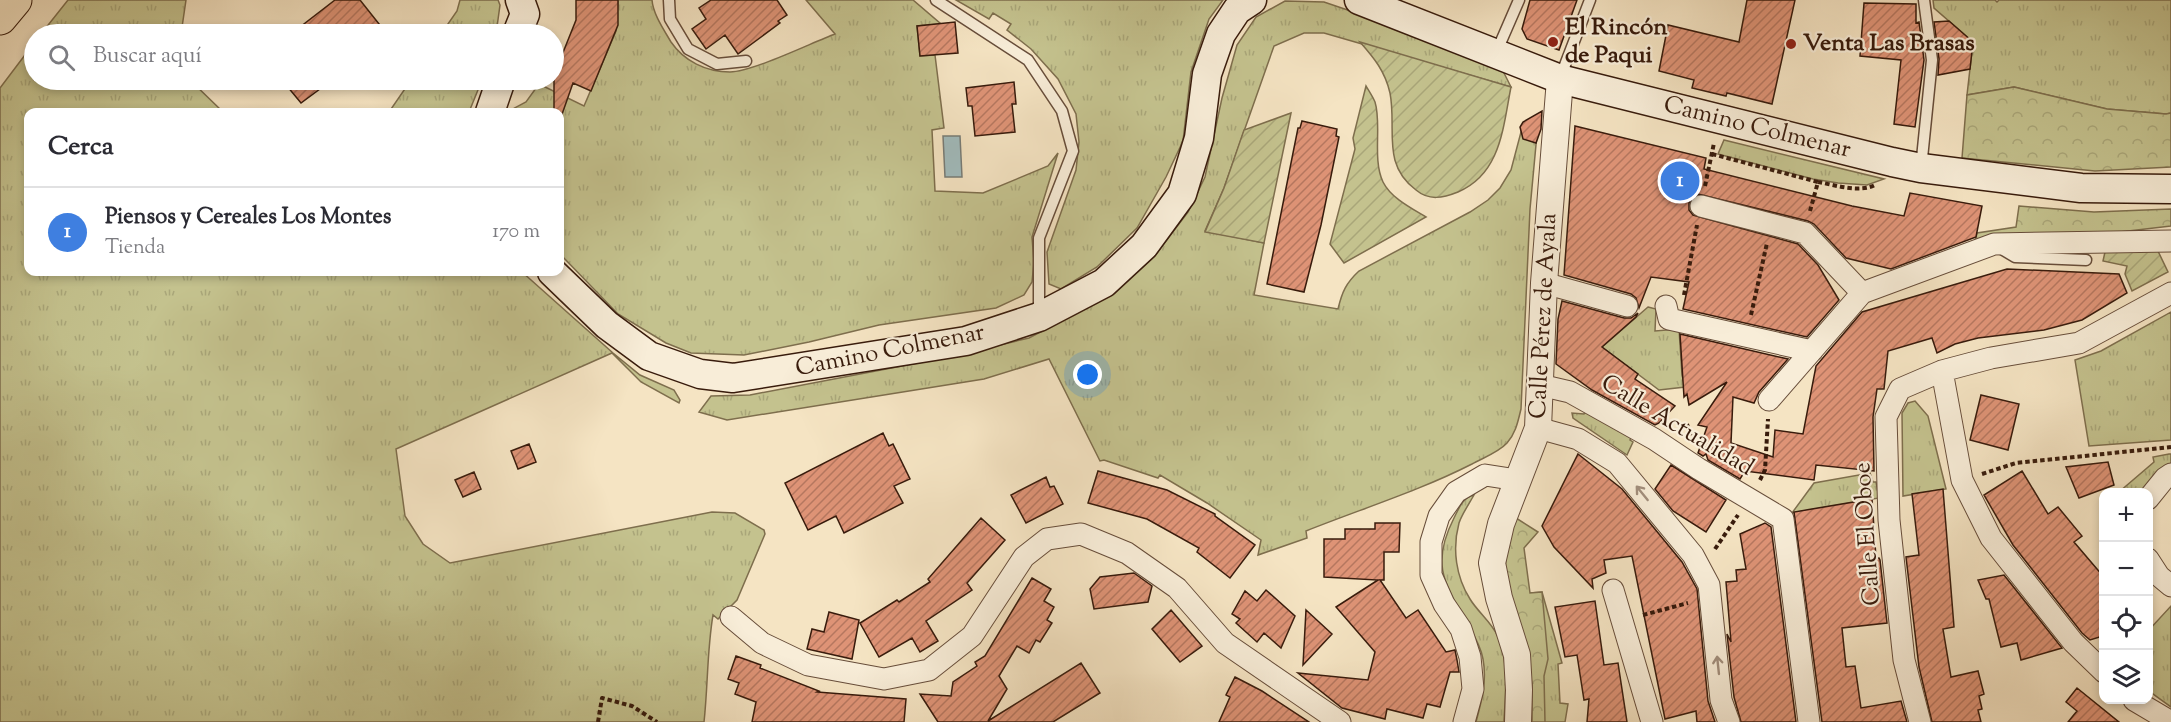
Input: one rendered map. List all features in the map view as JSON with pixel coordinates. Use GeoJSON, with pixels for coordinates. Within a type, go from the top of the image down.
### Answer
{"type":"FeatureCollection","features":[{"type":"Feature","properties":{"kind":"highway"},"geometry":{"type":"LineString","coordinates":[[0,18],[15,0]]}},
{"type":"Feature","properties":{"kind":"main road"},"geometry":{"type":"LineString","coordinates":[[520,0],[525,14],[521,24]]}},
{"type":"Feature","properties":{"kind":"main road","name":"Camino Colmenar"},"geometry":{"type":"LineString","coordinates":[[556,276],[607,325],[649,356],[700,374],[733,378],[966,341],[1039,317],[1104,283],[1144,246],[1182,194],[1199,138],[1207,74],[1221,34],[1237,10],[1252,0]]}},
{"type":"Feature","properties":{"kind":"main road","name":"Camino Colmenar"},"geometry":{"type":"LineString","coordinates":[[1359,0],[1560,79],[1892,162],[1921,168],[2081,188],[2171,189]]}},
{"type":"Feature","properties":{"kind":"main road"},"geometry":{"type":"LineString","coordinates":[[491,108],[498,90]]}},
{"type":"Feature","properties":{"kind":"street","name":"Calle Pérez de Ayala"},"geometry":{"type":"LineString","coordinates":[[1518,722],[1517,656],[1499,598],[1492,563],[1501,524],[1538,428],[1544,283],[1560,79]]}},
{"type":"Feature","properties":{"kind":"street"},"geometry":{"type":"LineString","coordinates":[[1701,206],[1805,232],[1862,293]]}},
{"type":"Feature","properties":{"kind":"street"},"geometry":{"type":"LineString","coordinates":[[1769,400],[1862,293],[1994,244],[2171,241]]}},
{"type":"Feature","properties":{"kind":"street"},"geometry":{"type":"LineString","coordinates":[[1544,283],[1627,306]]}},
{"type":"Feature","properties":{"kind":"street"},"geometry":{"type":"LineString","coordinates":[[2144,309],[2171,285]]}},
{"type":"Feature","properties":{"kind":"street"},"geometry":{"type":"LineString","coordinates":[[2144,309],[2171,293]]}},
{"type":"Feature","properties":{"kind":"street"},"geometry":{"type":"LineString","coordinates":[[1666,306],[1669,319],[1812,351]]}},
{"type":"Feature","properties":{"kind":"street","name":"Calle El Oboe"},"geometry":{"type":"LineString","coordinates":[[1920,722],[1904,660],[1889,520],[1887,417],[1899,389],[1942,371],[1991,358],[2079,343],[2144,309]]}},
{"type":"Feature","properties":{"kind":"street"},"geometry":{"type":"LineString","coordinates":[[1942,371],[1962,480],[1990,538],[2029,590],[2073,642],[2099,668]]}},
{"type":"Feature","properties":{"kind":"street","name":"Calle Actualidad"},"geometry":{"type":"LineString","coordinates":[[1540,385],[1570,392],[1580,397],[1654,439],[1708,475],[1784,519],[1809,722]]}},
{"type":"Feature","properties":{"kind":"street"},"geometry":{"type":"LineString","coordinates":[[1538,428],[1578,439],[1617,463],[1693,555],[1709,585],[1721,700],[1729,722]]}},
{"type":"Feature","properties":{"kind":"street"},"geometry":{"type":"LineString","coordinates":[[2153,493],[2165,477],[2171,474]]}},
{"type":"Feature","properties":{"kind":"street"},"geometry":{"type":"LineString","coordinates":[[1464,722],[1473,688],[1470,657],[1461,629],[1444,604],[1431,575],[1431,542],[1439,516],[1456,492],[1485,475],[1517,480]]}},
{"type":"Feature","properties":{"kind":"street"},"geometry":{"type":"LineString","coordinates":[[731,617],[762,643],[808,665],[884,679],[929,670],[972,636],[1024,557],[1047,539],[1081,534],[1127,553],[1178,588],[1225,643],[1340,722]]}},
{"type":"Feature","properties":{"kind":"street"},"geometry":{"type":"LineString","coordinates":[[2153,567],[2159,576],[2171,586]]}},
{"type":"Feature","properties":{"kind":"street"},"geometry":{"type":"LineString","coordinates":[[1613,590],[1652,722]]}},
{"type":"Feature","properties":{"kind":"street"},"geometry":{"type":"LineString","coordinates":[[2142,704],[2171,722]]}},
{"type":"Feature","properties":{"kind":"lane"},"geometry":{"type":"LineString","coordinates":[[669,0],[670,19],[688,50],[717,64],[746,61]]}},
{"type":"Feature","properties":{"kind":"lane"},"geometry":{"type":"LineString","coordinates":[[936,0],[1028,60],[1062,111],[1073,151],[1039,238],[1039,317]]}},
{"type":"Feature","properties":{"kind":"lane"},"geometry":{"type":"LineString","coordinates":[[1496,54],[1519,0]]}},
{"type":"Feature","properties":{"kind":"lane"},"geometry":{"type":"LineString","coordinates":[[1560,79],[1590,0]]}},
{"type":"Feature","properties":{"kind":"lane"},"geometry":{"type":"LineString","coordinates":[[1921,168],[1932,60],[1924,0]]}},
{"type":"Feature","properties":{"kind":"lane"},"geometry":{"type":"LineString","coordinates":[[1994,244],[2015,257],[2086,260]]}},
{"type":"Feature","properties":{"kind":"path"},"geometry":{"type":"LineString","coordinates":[[1712,154],[1818,182],[1856,188],[1869,188],[1885,181],[1892,162]]}},
{"type":"Feature","properties":{"kind":"path"},"geometry":{"type":"LineString","coordinates":[[1805,232],[1818,182]]}},
{"type":"Feature","properties":{"kind":"path"},"geometry":{"type":"LineString","coordinates":[[1749,326],[1768,235]]}},
{"type":"Feature","properties":{"kind":"path"},"geometry":{"type":"LineString","coordinates":[[1764,470],[1769,400]]}},
{"type":"Feature","properties":{"kind":"path"},"geometry":{"type":"LineString","coordinates":[[1687,424],[1691,437]]}},
{"type":"Feature","properties":{"kind":"path"},"geometry":{"type":"LineString","coordinates":[[1962,480],[2016,463],[2171,447]]}},
{"type":"Feature","properties":{"kind":"path"},"geometry":{"type":"LineString","coordinates":[[1715,549],[1736,518]]}},
{"type":"Feature","properties":{"kind":"path"},"geometry":{"type":"LineString","coordinates":[[1643,616],[1683,604]]}},
{"type":"Feature","properties":{"kind":"path"},"geometry":{"type":"LineString","coordinates":[[598,722],[602,698],[632,706],[657,722]]}},
{"type":"Feature","properties":{"kind":"green space"},"geometry":{"type":"Polygon","coordinates":[[[68,0],[186,0],[182,24],[49,24],[68,0]]]}},
{"type":"Feature","properties":{"kind":"green space"},"geometry":{"type":"Polygon","coordinates":[[[460,0],[498,0],[500,5],[497,24],[448,24],[457,11],[460,0]]]}},
{"type":"Feature","properties":{"kind":"green space"},"geometry":{"type":"Polygon","coordinates":[[[618,0],[652,0],[654,11],[662,27],[682,55],[704,68],[730,72],[740,71],[835,34],[806,0],[913,0],[941,24],[917,26],[920,56],[935,55],[944,128],[932,130],[935,191],[983,193],[1048,166],[1058,153],[1032,237],[1034,262],[1032,282],[1024,295],[996,308],[879,325],[744,355],[691,353],[666,343],[618,314],[564,258],[564,108],[515,108],[526,102],[535,90],[551,90],[584,106],[616,31],[618,0]]]}},
{"type":"Feature","properties":{"kind":"green space"},"geometry":{"type":"Polygon","coordinates":[[[956,0],[1223,0],[1209,19],[1191,72],[1183,141],[1166,177],[1137,228],[1097,267],[1061,289],[1049,284],[1047,252],[1076,170],[1079,142],[1076,114],[1058,79],[1031,49],[1007,30],[1011,24],[993,13],[989,19],[956,0]]]}},
{"type":"Feature","properties":{"kind":"green space"},"geometry":{"type":"Polygon","coordinates":[[[1933,0],[1995,0],[1997,2],[1999,0],[2171,0],[2171,113],[2107,109],[2014,87],[1967,95],[1973,42],[1934,8],[1933,0]]]}},
{"type":"Feature","properties":{"kind":"green space"},"geometry":{"type":"Polygon","coordinates":[[[1285,1],[1324,2],[1398,27],[1502,69],[1511,87],[1324,33],[1304,33],[1274,46],[1224,188],[1205,231],[1264,243],[1254,295],[1338,309],[1345,288],[1359,271],[1470,212],[1488,200],[1500,188],[1511,170],[1521,132],[1533,137],[1537,134],[1530,209],[1521,409],[1513,435],[1500,449],[1431,483],[1306,531],[1307,538],[1258,555],[1261,540],[1207,503],[1160,475],[1158,478],[1104,460],[1100,461],[1049,359],[984,379],[727,420],[699,412],[711,396],[750,395],[949,357],[1029,338],[1101,300],[1156,254],[1188,212],[1205,177],[1222,98],[1237,45],[1256,17],[1285,1]]]}},
{"type":"Feature","properties":{"kind":"green space"},"geometry":{"type":"Polygon","coordinates":[[[1360,42],[1511,87],[1498,148],[1483,174],[1472,184],[1452,194],[1431,197],[1416,190],[1405,180],[1394,157],[1392,106],[1388,85],[1378,65],[1360,42]]]}},
{"type":"Feature","properties":{"kind":"green space"},"geometry":{"type":"Polygon","coordinates":[[[24,56],[24,90],[200,90],[219,108],[24,108],[24,276],[526,276],[640,375],[674,390],[680,400],[679,403],[641,382],[612,353],[396,449],[405,516],[423,544],[450,563],[712,512],[735,513],[764,530],[765,534],[737,600],[718,619],[713,615],[704,722],[0,722],[0,88],[24,56]]]}},
{"type":"Feature","properties":{"kind":"green space"},"geometry":{"type":"Polygon","coordinates":[[[1366,86],[1377,111],[1377,152],[1383,182],[1396,198],[1426,217],[1344,263],[1330,244],[1355,149],[1353,138],[1366,86]]]}},
{"type":"Feature","properties":{"kind":"green space"},"geometry":{"type":"Polygon","coordinates":[[[2014,87],[2107,109],[2171,113],[2171,167],[2095,171],[1962,158],[1967,95],[2014,87]]]}},
{"type":"Feature","properties":{"kind":"green space"},"geometry":{"type":"Polygon","coordinates":[[[404,90],[478,90],[471,108],[392,108],[404,90]]]}},
{"type":"Feature","properties":{"kind":"green space"},"geometry":{"type":"Polygon","coordinates":[[[1291,113],[1264,243],[1205,232],[1224,188],[1244,130],[1291,113]]]}},
{"type":"Feature","properties":{"kind":"green space"},"geometry":{"type":"Polygon","coordinates":[[[1724,140],[1884,179],[1867,185],[1813,179],[1718,154],[1724,140]]]}},
{"type":"Feature","properties":{"kind":"green space"},"geometry":{"type":"Polygon","coordinates":[[[2019,206],[2094,212],[2171,209],[2171,226],[2094,235],[1975,241],[1977,233],[2016,227],[2019,206]]]}},
{"type":"Feature","properties":{"kind":"green space"},"geometry":{"type":"Polygon","coordinates":[[[2157,249],[2168,272],[2132,291],[2125,274],[2127,266],[2103,261],[2105,252],[2157,249]]]}},
{"type":"Feature","properties":{"kind":"green space"},"geometry":{"type":"Polygon","coordinates":[[[1648,307],[1656,309],[1655,331],[1679,329],[1685,387],[1659,390],[1602,347],[1648,307]]]}},
{"type":"Feature","properties":{"kind":"green space"},"geometry":{"type":"Polygon","coordinates":[[[2171,312],[2171,440],[2089,446],[2075,360],[2101,351],[2171,312]]]}},
{"type":"Feature","properties":{"kind":"green space"},"geometry":{"type":"Polygon","coordinates":[[[1915,401],[1928,416],[1946,489],[1903,496],[1902,413],[1908,403],[1915,401]]]}},
{"type":"Feature","properties":{"kind":"green space"},"geometry":{"type":"Polygon","coordinates":[[[1586,410],[1632,435],[1630,440],[1633,442],[1627,455],[1573,418],[1572,413],[1584,414],[1586,410]]]}},
{"type":"Feature","properties":{"kind":"green space"},"geometry":{"type":"Polygon","coordinates":[[[2171,454],[2171,466],[2146,488],[2124,488],[2154,462],[2153,457],[2171,454]]]}},
{"type":"Feature","properties":{"kind":"green space"},"geometry":{"type":"Polygon","coordinates":[[[1870,473],[1873,482],[1876,482],[1879,498],[1792,513],[1814,483],[1870,473]]]}},
{"type":"Feature","properties":{"kind":"green space"},"geometry":{"type":"Polygon","coordinates":[[[1474,495],[1459,523],[1456,543],[1457,563],[1465,590],[1473,604],[1495,630],[1501,645],[1506,678],[1504,722],[1476,722],[1484,683],[1482,655],[1443,574],[1443,549],[1447,534],[1462,503],[1474,495]]]}},
{"type":"Feature","properties":{"kind":"green space"},"geometry":{"type":"Polygon","coordinates":[[[1516,518],[1538,532],[1524,548],[1530,593],[1542,592],[1548,659],[1544,676],[1545,722],[1532,722],[1532,684],[1526,646],[1510,601],[1505,571],[1507,540],[1516,518]]]}},
{"type":"Feature","properties":{"kind":"green space"},"geometry":{"type":"Polygon","coordinates":[[[1542,592],[1562,663],[1558,664],[1560,703],[1568,704],[1565,722],[1534,722],[1530,593],[1542,592]]]}},
{"type":"Feature","properties":{"kind":"green space"},"geometry":{"type":"Polygon","coordinates":[[[2171,606],[2171,707],[2153,694],[2153,626],[2171,606]]]}},
{"type":"Feature","properties":{"kind":"water"},"geometry":{"type":"Polygon","coordinates":[[[943,136],[960,136],[962,177],[945,177],[943,136]]]}},
{"type":"Feature","properties":{"kind":"building"},"geometry":{"type":"Polygon","coordinates":[[[335,0],[360,0],[379,24],[304,24],[335,0]]]}},
{"type":"Feature","properties":{"kind":"building"},"geometry":{"type":"Polygon","coordinates":[[[576,0],[618,0],[618,25],[591,91],[573,83],[564,109],[554,108],[554,90],[564,90],[564,50],[576,20],[576,0]]]}},
{"type":"Feature","properties":{"kind":"building"},"geometry":{"type":"Polygon","coordinates":[[[711,0],[777,0],[787,15],[778,21],[780,23],[738,54],[725,35],[706,49],[692,29],[706,19],[699,8],[711,0]]]}},
{"type":"Feature","properties":{"kind":"building"},"geometry":{"type":"Polygon","coordinates":[[[1530,0],[1577,0],[1559,50],[1527,39],[1522,29],[1530,0]]]}},
{"type":"Feature","properties":{"kind":"building"},"geometry":{"type":"Polygon","coordinates":[[[1747,0],[1795,0],[1772,104],[1727,93],[1726,96],[1692,88],[1694,80],[1659,71],[1668,25],[1739,42],[1747,0]]]}},
{"type":"Feature","properties":{"kind":"building"},"geometry":{"type":"Polygon","coordinates":[[[1864,3],[1916,4],[1916,23],[1919,22],[1924,60],[1915,127],[1894,124],[1901,60],[1860,56],[1864,3]]]}},
{"type":"Feature","properties":{"kind":"building"},"geometry":{"type":"Polygon","coordinates":[[[1949,21],[1973,42],[1970,69],[1938,75],[1939,59],[1934,22],[1949,21]]]}},
{"type":"Feature","properties":{"kind":"building"},"geometry":{"type":"Polygon","coordinates":[[[955,22],[958,53],[920,56],[917,26],[955,22]]]}},
{"type":"Feature","properties":{"kind":"building"},"geometry":{"type":"Polygon","coordinates":[[[1014,82],[1016,104],[1012,104],[1015,132],[975,136],[972,106],[968,106],[966,88],[1014,82]]]}},
{"type":"Feature","properties":{"kind":"building"},"geometry":{"type":"Polygon","coordinates":[[[290,90],[319,90],[301,103],[290,90]]]}},
{"type":"Feature","properties":{"kind":"building"},"geometry":{"type":"Polygon","coordinates":[[[1542,111],[1541,129],[1536,143],[1523,139],[1520,127],[1523,122],[1542,111]]]}},
{"type":"Feature","properties":{"kind":"building"},"geometry":{"type":"Polygon","coordinates":[[[1302,121],[1337,129],[1336,136],[1339,137],[1321,225],[1304,292],[1267,284],[1298,128],[1302,121]]]}},
{"type":"Feature","properties":{"kind":"building"},"geometry":{"type":"Polygon","coordinates":[[[1575,126],[1706,158],[1704,169],[1852,206],[1904,216],[1910,193],[1982,206],[1976,237],[1891,269],[1846,258],[1814,224],[1808,221],[1698,194],[1692,197],[1689,203],[1689,210],[1693,215],[1798,244],[1818,265],[1839,300],[1807,337],[1683,309],[1689,282],[1651,277],[1639,308],[1636,298],[1631,294],[1564,275],[1575,126]]]}},
{"type":"Feature","properties":{"kind":"building"},"geometry":{"type":"Polygon","coordinates":[[[2007,269],[2119,274],[2127,293],[2082,320],[2044,330],[1978,338],[1955,344],[1937,353],[1932,338],[1888,351],[1884,389],[1877,389],[1873,417],[1874,471],[1816,465],[1814,480],[1745,471],[1740,479],[1708,460],[1706,454],[1703,456],[1698,453],[1707,427],[1698,425],[1727,382],[1689,405],[1687,394],[1684,397],[1680,334],[1788,359],[1759,392],[1754,403],[1733,397],[1731,443],[1773,457],[1775,430],[1803,434],[1816,366],[1862,312],[2007,269]]]}},
{"type":"Feature","properties":{"kind":"building"},"geometry":{"type":"Polygon","coordinates":[[[1562,301],[1624,318],[1631,318],[1638,313],[1602,347],[1638,374],[1635,379],[1675,406],[1659,423],[1655,425],[1592,390],[1556,364],[1558,319],[1562,301]]]}},
{"type":"Feature","properties":{"kind":"building"},"geometry":{"type":"Polygon","coordinates":[[[1981,395],[2019,404],[2008,450],[1970,440],[1981,395]]]}},
{"type":"Feature","properties":{"kind":"building"},"geometry":{"type":"Polygon","coordinates":[[[883,433],[889,446],[893,444],[910,479],[894,486],[903,503],[844,533],[836,516],[808,530],[785,483],[883,433]]]}},
{"type":"Feature","properties":{"kind":"building"},"geometry":{"type":"Polygon","coordinates":[[[529,444],[536,462],[518,469],[511,451],[529,444]]]}},
{"type":"Feature","properties":{"kind":"building"},"geometry":{"type":"Polygon","coordinates":[[[1578,454],[1622,489],[1682,562],[1697,589],[1708,701],[1715,722],[1697,722],[1696,711],[1665,719],[1632,556],[1604,560],[1606,573],[1592,579],[1593,588],[1554,547],[1542,526],[1578,454]]]}},
{"type":"Feature","properties":{"kind":"building"},"geometry":{"type":"Polygon","coordinates":[[[2108,462],[2114,485],[2099,488],[2099,491],[2079,498],[2066,467],[2108,462]]]}},
{"type":"Feature","properties":{"kind":"building"},"geometry":{"type":"Polygon","coordinates":[[[1671,465],[1726,500],[1706,532],[1673,511],[1655,489],[1671,465]]]}},
{"type":"Feature","properties":{"kind":"building"},"geometry":{"type":"Polygon","coordinates":[[[1098,471],[1167,490],[1215,514],[1255,545],[1230,578],[1197,552],[1199,548],[1147,519],[1088,503],[1098,471]]]}},
{"type":"Feature","properties":{"kind":"building"},"geometry":{"type":"Polygon","coordinates":[[[2022,471],[2048,514],[2058,507],[2082,536],[2074,542],[2099,571],[2099,637],[2090,640],[2082,633],[2013,545],[1984,495],[2022,471]]]}},
{"type":"Feature","properties":{"kind":"building"},"geometry":{"type":"Polygon","coordinates":[[[474,472],[481,489],[463,497],[455,480],[474,472]]]}},
{"type":"Feature","properties":{"kind":"building"},"geometry":{"type":"Polygon","coordinates":[[[1046,477],[1050,487],[1054,486],[1063,504],[1026,523],[1011,495],[1046,477]]]}},
{"type":"Feature","properties":{"kind":"building"},"geometry":{"type":"Polygon","coordinates":[[[1943,489],[1954,627],[1943,629],[1951,677],[1978,671],[1984,694],[1979,696],[1982,709],[1978,710],[1981,722],[1932,722],[1919,667],[1906,557],[1919,555],[1912,494],[1943,489]]]}},
{"type":"Feature","properties":{"kind":"building"},"geometry":{"type":"Polygon","coordinates":[[[1872,499],[1876,558],[1880,560],[1887,623],[1842,628],[1846,667],[1855,666],[1861,708],[1901,701],[1907,722],[1822,722],[1794,512],[1872,499]]]}},
{"type":"Feature","properties":{"kind":"building"},"geometry":{"type":"Polygon","coordinates":[[[981,518],[1005,540],[967,583],[972,590],[926,621],[938,641],[920,652],[912,638],[879,657],[860,623],[930,582],[928,579],[981,518]]]}},
{"type":"Feature","properties":{"kind":"building"},"geometry":{"type":"Polygon","coordinates":[[[1375,523],[1400,523],[1399,552],[1384,552],[1384,580],[1380,580],[1406,618],[1418,610],[1446,652],[1455,650],[1459,672],[1450,672],[1440,707],[1427,704],[1423,718],[1387,709],[1385,719],[1342,708],[1298,673],[1368,680],[1375,652],[1336,607],[1378,580],[1324,577],[1324,539],[1345,539],[1345,529],[1375,529],[1375,523]]]}},
{"type":"Feature","properties":{"kind":"building"},"geometry":{"type":"Polygon","coordinates":[[[1765,523],[1771,527],[1796,722],[1741,722],[1734,697],[1727,634],[1731,642],[1726,582],[1737,581],[1736,570],[1746,569],[1740,534],[1765,523]]]}},
{"type":"Feature","properties":{"kind":"building"},"geometry":{"type":"Polygon","coordinates":[[[1134,573],[1152,586],[1148,602],[1094,609],[1090,589],[1100,577],[1134,573]]]}},
{"type":"Feature","properties":{"kind":"building"},"geometry":{"type":"Polygon","coordinates":[[[2004,575],[2062,648],[2021,660],[2017,643],[2001,647],[1989,599],[1986,599],[1978,580],[2004,575]]]}},
{"type":"Feature","properties":{"kind":"building"},"geometry":{"type":"Polygon","coordinates":[[[1032,578],[1051,589],[1044,601],[1054,607],[1047,620],[1052,623],[1040,642],[1036,640],[1029,653],[1017,646],[999,676],[1007,689],[988,721],[1081,663],[1100,693],[1053,722],[938,722],[920,694],[951,696],[953,682],[977,666],[975,662],[985,656],[1032,578]]]}},
{"type":"Feature","properties":{"kind":"building"},"geometry":{"type":"Polygon","coordinates":[[[1266,590],[1295,616],[1281,648],[1264,633],[1257,642],[1236,623],[1240,619],[1232,614],[1245,591],[1257,601],[1266,590]]]}},
{"type":"Feature","properties":{"kind":"building"},"geometry":{"type":"Polygon","coordinates":[[[1595,601],[1604,665],[1618,663],[1627,722],[1587,722],[1589,699],[1584,700],[1577,655],[1565,657],[1555,607],[1595,601]]]}},
{"type":"Feature","properties":{"kind":"building"},"geometry":{"type":"Polygon","coordinates":[[[1171,610],[1202,646],[1180,662],[1152,629],[1171,610]]]}},
{"type":"Feature","properties":{"kind":"building"},"geometry":{"type":"Polygon","coordinates":[[[1306,610],[1332,634],[1303,665],[1306,610]]]}},
{"type":"Feature","properties":{"kind":"building"},"geometry":{"type":"Polygon","coordinates":[[[829,612],[859,620],[852,659],[807,649],[812,629],[824,632],[829,612]]]}},
{"type":"Feature","properties":{"kind":"building"},"geometry":{"type":"Polygon","coordinates":[[[736,656],[819,691],[817,692],[906,699],[904,722],[752,722],[756,702],[735,694],[739,683],[728,679],[736,656]]]}},
{"type":"Feature","properties":{"kind":"building"},"geometry":{"type":"Polygon","coordinates":[[[1235,677],[1262,691],[1309,722],[1219,722],[1230,697],[1226,695],[1235,677]]]}},
{"type":"Feature","properties":{"kind":"building"},"geometry":{"type":"Polygon","coordinates":[[[2077,688],[2119,722],[2068,722],[2077,711],[2066,702],[2077,688]]]}},
{"type":"Feature","properties":{"kind":"place","name":"El Rincón de Paqui"},"geometry":{"type":"Point","coordinates":[1553,42]}},
{"type":"Feature","properties":{"kind":"place","name":"Venta Las Brasas"},"geometry":{"type":"Point","coordinates":[1791,44]}},
{"type":"Feature","properties":{"kind":"place","name":"Piensos y Cereales Los Montes"},"geometry":{"type":"Point","coordinates":[1680,181]}}]}
